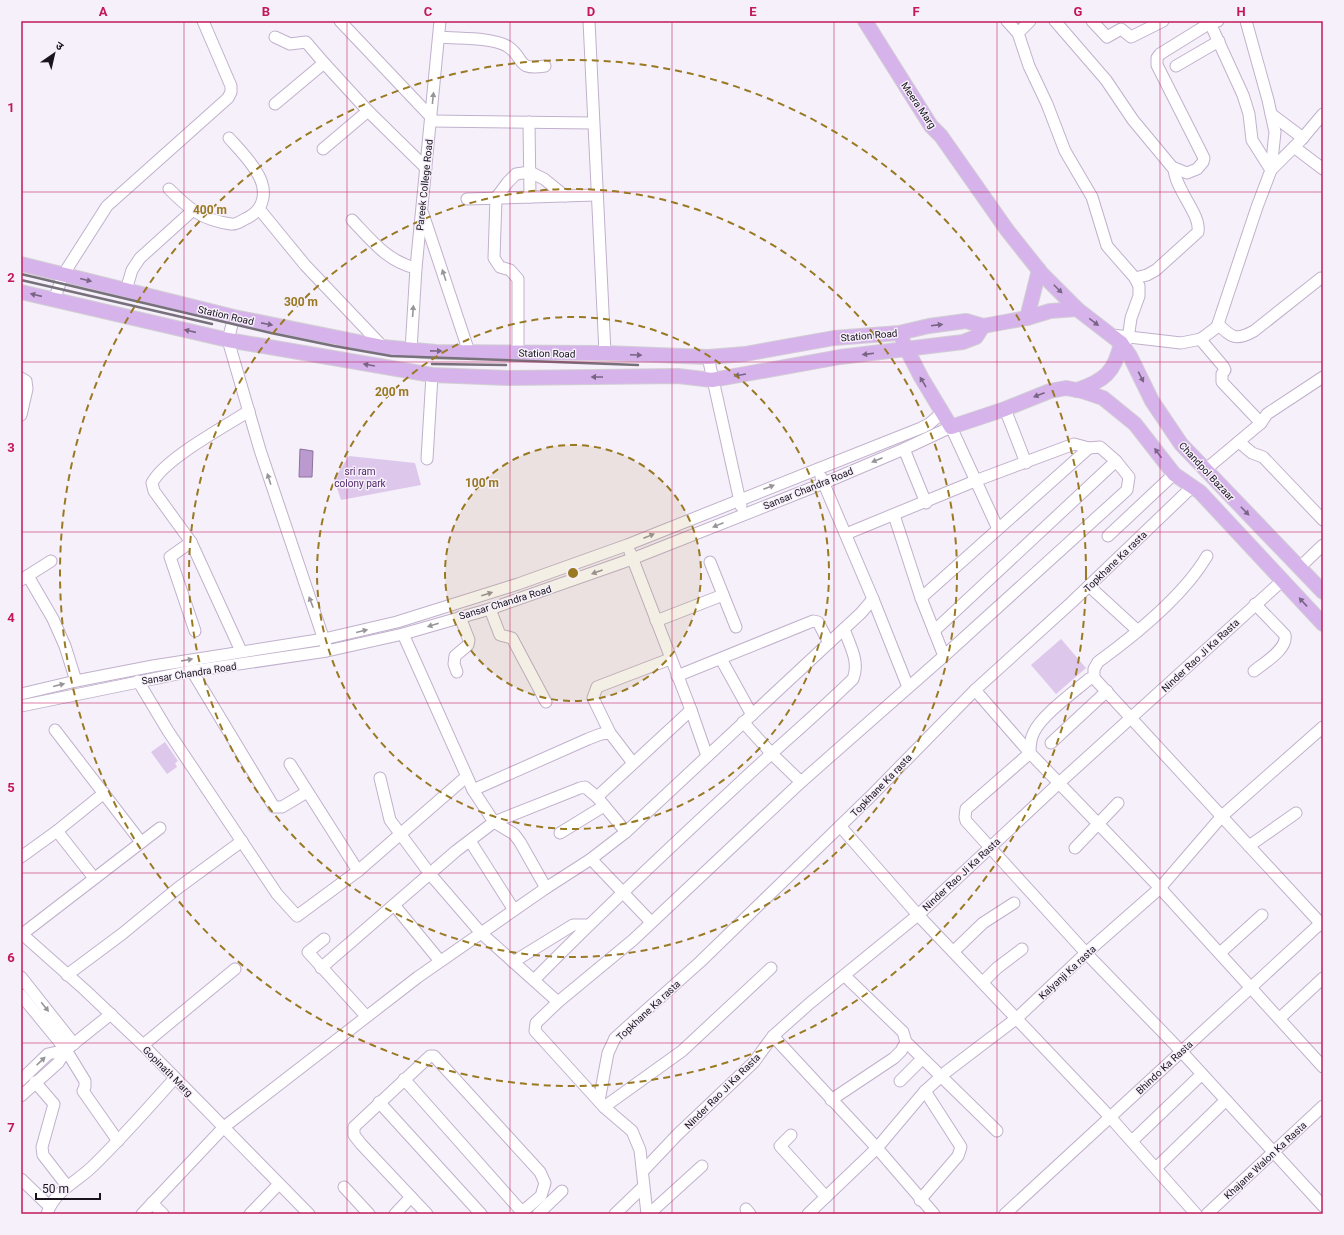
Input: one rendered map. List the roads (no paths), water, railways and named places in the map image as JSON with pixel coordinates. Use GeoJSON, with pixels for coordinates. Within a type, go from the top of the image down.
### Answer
{"type":"FeatureCollection","features":[{"type":"Feature","properties":{"kind":"main road","name":"Meera Marg"},"geometry":{"type":"LineString","coordinates":[[865,21],[931,126],[941,136]]}},
{"type":"Feature","properties":{"kind":"main road","name":"Meera Marg"},"geometry":{"type":"LineString","coordinates":[[875,21],[940,125],[941,136]]}},
{"type":"Feature","properties":{"kind":"main road","name":"Chandpol Bazaar"},"geometry":{"type":"LineString","coordinates":[[941,136],[1007,230],[1039,270],[1077,309],[1120,339],[1152,401],[1181,444],[1323,592]]}},
{"type":"Feature","properties":{"kind":"main road","name":"Station Road"},"geometry":{"type":"LineString","coordinates":[[21,264],[234,317],[383,347],[411,350],[605,353],[708,357],[745,354],[834,338],[899,333],[929,326],[966,321],[983,326],[1027,318],[1050,311],[1077,309]]}},
{"type":"Feature","properties":{"kind":"main road"},"geometry":{"type":"LineString","coordinates":[[1027,318],[1039,270]]}},
{"type":"Feature","properties":{"kind":"main road"},"geometry":{"type":"LineString","coordinates":[[21,292],[228,340],[432,375],[508,378],[678,376],[712,380],[840,357],[964,342],[976,337],[983,326]]}},
{"type":"Feature","properties":{"kind":"main road"},"geometry":{"type":"LineString","coordinates":[[899,333],[921,377],[951,426]]}},
{"type":"Feature","properties":{"kind":"main road"},"geometry":{"type":"LineString","coordinates":[[1077,390],[1090,386],[1108,375],[1117,359],[1120,339]]}},
{"type":"Feature","properties":{"kind":"main road","name":"Sansar Chandra Road"},"geometry":{"type":"LineString","coordinates":[[951,426],[1005,409],[1050,391],[1066,388],[1103,398]]}},
{"type":"Feature","properties":{"kind":"main road","name":"Chandpol Bazaar"},"geometry":{"type":"LineString","coordinates":[[1103,398],[1135,424],[1174,474],[1193,486],[1323,624]]}},
{"type":"Feature","properties":{"kind":"street"},"geometry":{"type":"LineString","coordinates":[[54,300],[63,275],[107,206],[228,98],[231,92],[231,86],[203,21]]}},
{"type":"Feature","properties":{"kind":"street"},"geometry":{"type":"LineString","coordinates":[[340,21],[431,119],[593,123]]}},
{"type":"Feature","properties":{"kind":"street","name":"Pareek College Road"},"geometry":{"type":"LineString","coordinates":[[411,350],[416,268],[440,21]]}},
{"type":"Feature","properties":{"kind":"street"},"geometry":{"type":"LineString","coordinates":[[589,21],[596,195],[605,353]]}},
{"type":"Feature","properties":{"kind":"street"},"geometry":{"type":"LineString","coordinates":[[1007,21],[1018,32],[1029,66],[1047,104],[1065,150],[1092,197],[1107,246],[1135,278],[1139,286],[1139,296],[1131,318],[1120,339],[1181,343],[1200,339],[1217,327],[1257,206],[1271,170],[1275,132],[1246,21]]}},
{"type":"Feature","properties":{"kind":"street"},"geometry":{"type":"LineString","coordinates":[[1018,32],[1030,21]]}},
{"type":"Feature","properties":{"kind":"street"},"geometry":{"type":"LineString","coordinates":[[1092,21],[1107,37],[1121,28],[1131,37],[1163,21]]}},
{"type":"Feature","properties":{"kind":"street"},"geometry":{"type":"LineString","coordinates":[[1174,169],[1187,172],[1198,169],[1204,158],[1157,65],[1158,58],[1160,54],[1214,22],[1219,41],[1243,95],[1249,114],[1252,140],[1271,170]]}},
{"type":"Feature","properties":{"kind":"street"},"geometry":{"type":"LineString","coordinates":[[1061,23],[1106,80],[1133,120],[1174,169],[1179,187],[1196,216],[1199,226],[1198,232],[1156,270],[1147,276],[1135,278]]}},
{"type":"Feature","properties":{"kind":"street"},"geometry":{"type":"LineString","coordinates":[[275,37],[290,44],[306,42],[368,111],[426,168]]}},
{"type":"Feature","properties":{"kind":"street"},"geometry":{"type":"LineString","coordinates":[[439,37],[498,42],[512,50],[523,65],[533,68],[544,66]]}},
{"type":"Feature","properties":{"kind":"street"},"geometry":{"type":"LineString","coordinates":[[1176,66],[1219,41]]}},
{"type":"Feature","properties":{"kind":"street"},"geometry":{"type":"LineString","coordinates":[[275,104],[324,63]]}},
{"type":"Feature","properties":{"kind":"street"},"geometry":{"type":"LineString","coordinates":[[323,149],[368,111]]}},
{"type":"Feature","properties":{"kind":"street"},"geometry":{"type":"LineString","coordinates":[[1271,114],[1303,138]]}},
{"type":"Feature","properties":{"kind":"street"},"geometry":{"type":"LineString","coordinates":[[1271,170],[1303,138],[1323,114]]}},
{"type":"Feature","properties":{"kind":"street"},"geometry":{"type":"LineString","coordinates":[[529,122],[530,197]]}},
{"type":"Feature","properties":{"kind":"street"},"geometry":{"type":"LineString","coordinates":[[169,189],[192,211],[215,221],[234,224],[248,218],[260,210],[264,195],[259,176],[229,138]]}},
{"type":"Feature","properties":{"kind":"street"},"geometry":{"type":"LineString","coordinates":[[1294,147],[1323,169]]}},
{"type":"Feature","properties":{"kind":"street"},"geometry":{"type":"LineString","coordinates":[[518,352],[518,279],[510,270],[500,267],[494,258],[496,198],[516,174],[530,172],[544,179],[565,196]]}},
{"type":"Feature","properties":{"kind":"street"},"geometry":{"type":"LineString","coordinates":[[466,199],[596,195]]}},
{"type":"Feature","properties":{"kind":"street"},"geometry":{"type":"LineString","coordinates":[[260,210],[305,265],[383,347]]}},
{"type":"Feature","properties":{"kind":"street"},"geometry":{"type":"LineString","coordinates":[[422,210],[469,352]]}},
{"type":"Feature","properties":{"kind":"street"},"geometry":{"type":"LineString","coordinates":[[126,290],[132,270],[140,258],[192,211]]}},
{"type":"Feature","properties":{"kind":"street"},"geometry":{"type":"LineString","coordinates":[[352,220],[386,254],[402,265],[416,268]]}},
{"type":"Feature","properties":{"kind":"street"},"geometry":{"type":"LineString","coordinates":[[1218,324],[1230,335],[1236,338],[1243,337],[1254,331],[1321,278]]}},
{"type":"Feature","properties":{"kind":"street"},"geometry":{"type":"LineString","coordinates":[[234,317],[228,340],[286,530],[327,651]]}},
{"type":"Feature","properties":{"kind":"street"},"geometry":{"type":"LineString","coordinates":[[1200,339],[1223,366],[1225,370],[1222,374],[1222,382],[1261,423]]}},
{"type":"Feature","properties":{"kind":"street"},"geometry":{"type":"LineString","coordinates":[[708,357],[743,514]]}},
{"type":"Feature","properties":{"kind":"street"},"geometry":{"type":"LineString","coordinates":[[427,459],[432,375]]}},
{"type":"Feature","properties":{"kind":"street"},"geometry":{"type":"LineString","coordinates":[[1205,470],[1261,423],[1267,414],[1323,377]]}},
{"type":"Feature","properties":{"kind":"street"},"geometry":{"type":"LineString","coordinates":[[21,378],[26,381],[27,389],[21,416]]}},
{"type":"Feature","properties":{"kind":"street"},"geometry":{"type":"LineString","coordinates":[[1005,409],[1026,464]]}},
{"type":"Feature","properties":{"kind":"street"},"geometry":{"type":"LineString","coordinates":[[241,651],[191,542],[154,491],[152,483],[156,475],[183,454],[249,412]]}},
{"type":"Feature","properties":{"kind":"street","name":"Sansar Chandra Road"},"geometry":{"type":"LineString","coordinates":[[21,694],[76,681],[241,651],[324,639],[404,620],[518,584],[627,545],[739,499],[921,428],[929,424],[942,413]]}},
{"type":"Feature","properties":{"kind":"street"},"geometry":{"type":"LineString","coordinates":[[951,426],[998,529]]}},
{"type":"Feature","properties":{"kind":"street","name":"Sansar Chandra Road"},"geometry":{"type":"LineString","coordinates":[[21,706],[192,671],[327,651],[403,634],[490,609],[632,559],[824,483],[904,449],[951,426]]}},
{"type":"Feature","properties":{"kind":"street"},"geometry":{"type":"LineString","coordinates":[[1239,442],[1252,453],[1262,457],[1323,520]]}},
{"type":"Feature","properties":{"kind":"street"},"geometry":{"type":"LineString","coordinates":[[648,1214],[643,1187],[643,1171],[640,1150],[632,1131],[602,1104],[535,1031],[536,1024],[558,1002],[633,940],[801,782],[944,656],[1127,490],[1129,477],[1116,461],[1100,447],[1089,448],[1074,444],[1026,464],[975,481],[926,503],[846,534]]}},
{"type":"Feature","properties":{"kind":"street"},"geometry":{"type":"LineString","coordinates":[[921,598],[1089,448]]}},
{"type":"Feature","properties":{"kind":"street"},"geometry":{"type":"LineString","coordinates":[[904,449],[926,503]]}},
{"type":"Feature","properties":{"kind":"street"},"geometry":{"type":"LineString","coordinates":[[934,631],[1116,461]]}},
{"type":"Feature","properties":{"kind":"street"},"geometry":{"type":"LineString","coordinates":[[817,469],[846,534],[908,687]]}},
{"type":"Feature","properties":{"kind":"street"},"geometry":{"type":"LineString","coordinates":[[1108,536],[1174,474]]}},
{"type":"Feature","properties":{"kind":"street","name":"Topkhane Ka rasta"},"geometry":{"type":"LineString","coordinates":[[602,1104],[608,1053],[615,1038],[700,962],[840,826],[975,690],[1089,586],[1193,486]]}},
{"type":"Feature","properties":{"kind":"street"},"geometry":{"type":"LineString","coordinates":[[894,515],[921,598],[944,656]]}},
{"type":"Feature","properties":{"kind":"street"},"geometry":{"type":"LineString","coordinates":[[191,542],[170,556],[195,631]]}},
{"type":"Feature","properties":{"kind":"street"},"geometry":{"type":"LineString","coordinates":[[627,545],[691,710],[707,756]]}},
{"type":"Feature","properties":{"kind":"street"},"geometry":{"type":"LineString","coordinates":[[1300,567],[1323,545]]}},
{"type":"Feature","properties":{"kind":"street"},"geometry":{"type":"LineString","coordinates":[[1207,556],[1194,574],[1138,631],[1098,662],[1094,669],[1094,678],[1322,923]]}},
{"type":"Feature","properties":{"kind":"street"},"geometry":{"type":"LineString","coordinates":[[51,561],[25,578],[53,619],[65,646],[76,681]]}},
{"type":"Feature","properties":{"kind":"street"},"geometry":{"type":"LineString","coordinates":[[710,562],[736,627]]}},
{"type":"Feature","properties":{"kind":"street","name":"Ninder Rao Ji Ka Rasta"},"geometry":{"type":"LineString","coordinates":[[643,1171],[677,1135],[754,1062],[773,1036],[810,1003],[918,915],[990,846],[1283,580]]}},
{"type":"Feature","properties":{"kind":"street"},"geometry":{"type":"LineString","coordinates":[[1089,586],[1138,631]]}},
{"type":"Feature","properties":{"kind":"street"},"geometry":{"type":"LineString","coordinates":[[656,621],[723,595]]}},
{"type":"Feature","properties":{"kind":"street"},"geometry":{"type":"LineString","coordinates":[[142,1214],[224,1127],[366,1016],[440,961],[591,859],[626,832],[844,629],[873,599]]}},
{"type":"Feature","properties":{"kind":"street"},"geometry":{"type":"LineString","coordinates":[[1254,671],[1280,649],[1286,639],[1285,635],[1255,604]]}},
{"type":"Feature","properties":{"kind":"street"},"geometry":{"type":"LineString","coordinates":[[490,609],[500,635],[512,638],[546,702]]}},
{"type":"Feature","properties":{"kind":"street"},"geometry":{"type":"LineString","coordinates":[[457,672],[454,664],[455,656],[468,645],[469,640],[460,617]]}},
{"type":"Feature","properties":{"kind":"street"},"geometry":{"type":"LineString","coordinates":[[677,676],[813,621],[818,622],[829,643]]}},
{"type":"Feature","properties":{"kind":"street"},"geometry":{"type":"LineString","coordinates":[[534,980],[588,924],[853,679],[856,671],[856,662],[844,629]]}},
{"type":"Feature","properties":{"kind":"street"},"geometry":{"type":"LineString","coordinates":[[403,634],[473,790],[494,822],[514,834],[520,842],[546,888]]}},
{"type":"Feature","properties":{"kind":"street"},"geometry":{"type":"LineString","coordinates":[[633,763],[610,733],[593,698],[597,687],[670,658]]}},
{"type":"Feature","properties":{"kind":"street"},"geometry":{"type":"LineString","coordinates":[[721,659],[752,715]]}},
{"type":"Feature","properties":{"kind":"street"},"geometry":{"type":"LineString","coordinates":[[192,671],[274,807],[282,807],[307,792]]}},
{"type":"Feature","properties":{"kind":"street"},"geometry":{"type":"LineString","coordinates":[[1094,678],[1089,679],[1047,717],[1034,731],[1030,742],[1030,753],[966,810],[966,821],[1086,953],[1181,1051],[1323,1206]]}},
{"type":"Feature","properties":{"kind":"street"},"geometry":{"type":"LineString","coordinates":[[138,681],[168,731],[277,894],[297,916],[358,872],[466,777]]}},
{"type":"Feature","properties":{"kind":"street"},"geometry":{"type":"LineString","coordinates":[[975,690],[1030,753],[1160,888],[1323,1067]]}},
{"type":"Feature","properties":{"kind":"street"},"geometry":{"type":"LineString","coordinates":[[1051,743],[1107,691]]}},
{"type":"Feature","properties":{"kind":"street"},"geometry":{"type":"LineString","coordinates":[[596,797],[691,710]]}},
{"type":"Feature","properties":{"kind":"street"},"geometry":{"type":"LineString","coordinates":[[743,722],[772,754],[801,782]]}},
{"type":"Feature","properties":{"kind":"street","name":"Kalyanji Ka rasta"},"geometry":{"type":"LineString","coordinates":[[808,1214],[876,1148],[925,1091],[941,1076],[1018,1018],[1086,953],[1160,888],[1222,816],[1323,727]]}},
{"type":"Feature","properties":{"kind":"street"},"geometry":{"type":"LineString","coordinates":[[55,730],[141,842]]}},
{"type":"Feature","properties":{"kind":"street"},"geometry":{"type":"LineString","coordinates":[[473,790],[588,739],[610,733]]}},
{"type":"Feature","properties":{"kind":"street"},"geometry":{"type":"LineString","coordinates":[[290,764],[358,872]]}},
{"type":"Feature","properties":{"kind":"street"},"geometry":{"type":"LineString","coordinates":[[380,778],[390,820],[430,874],[481,933],[558,1002]]}},
{"type":"Feature","properties":{"kind":"street"},"geometry":{"type":"LineString","coordinates":[[321,968],[470,840],[494,822],[585,787],[596,797],[626,832]]}},
{"type":"Feature","properties":{"kind":"street"},"geometry":{"type":"LineString","coordinates":[[21,857],[57,831],[104,793]]}},
{"type":"Feature","properties":{"kind":"street"},"geometry":{"type":"LineString","coordinates":[[1075,848],[1118,803]]}},
{"type":"Feature","properties":{"kind":"street"},"geometry":{"type":"LineString","coordinates":[[560,833],[604,806]]}},
{"type":"Feature","properties":{"kind":"street"},"geometry":{"type":"LineString","coordinates":[[1249,846],[1296,813]]}},
{"type":"Feature","properties":{"kind":"street"},"geometry":{"type":"LineString","coordinates":[[840,826],[918,915],[1018,1018],[1132,1141],[1196,1214]]}},
{"type":"Feature","properties":{"kind":"street"},"geometry":{"type":"LineString","coordinates":[[21,935],[160,828]]}},
{"type":"Feature","properties":{"kind":"street"},"geometry":{"type":"LineString","coordinates":[[57,831],[94,878]]}},
{"type":"Feature","properties":{"kind":"street"},"geometry":{"type":"LineString","coordinates":[[470,840],[514,910]]}},
{"type":"Feature","properties":{"kind":"street"},"geometry":{"type":"LineString","coordinates":[[67,975],[122,934],[178,888],[242,841]]}},
{"type":"Feature","properties":{"kind":"street"},"geometry":{"type":"LineString","coordinates":[[591,859],[651,922]]}},
{"type":"Feature","properties":{"kind":"street"},"geometry":{"type":"LineString","coordinates":[[954,951],[983,923],[1014,903]]}},
{"type":"Feature","properties":{"kind":"street"},"geometry":{"type":"LineString","coordinates":[[394,905],[440,961]]}},
{"type":"Feature","properties":{"kind":"street"},"geometry":{"type":"LineString","coordinates":[[1220,953],[1262,915]]}},
{"type":"Feature","properties":{"kind":"street","name":"Bhindo Ka Rasta"},"geometry":{"type":"LineString","coordinates":[[1005,1214],[1322,923]]}},
{"type":"Feature","properties":{"kind":"street"},"geometry":{"type":"LineString","coordinates":[[513,962],[573,925],[588,924]]}},
{"type":"Feature","properties":{"kind":"street","name":"Gopinath Marg"},"geometry":{"type":"LineString","coordinates":[[21,935],[143,1045],[309,1214]]}},
{"type":"Feature","properties":{"kind":"street"},"geometry":{"type":"LineString","coordinates":[[324,939],[308,952],[366,1016]]}},
{"type":"Feature","properties":{"kind":"street"},"geometry":{"type":"LineString","coordinates":[[983,982],[997,968],[1022,949]]}},
{"type":"Feature","properties":{"kind":"street"},"geometry":{"type":"LineString","coordinates":[[602,1104],[682,1051],[771,968]]}},
{"type":"Feature","properties":{"kind":"street"},"geometry":{"type":"LineString","coordinates":[[143,1045],[235,969]]}},
{"type":"Feature","properties":{"kind":"street"},"geometry":{"type":"LineString","coordinates":[[845,976],[903,1032],[906,1042],[922,1059],[997,1131]]}},
{"type":"Feature","properties":{"kind":"street"},"geometry":{"type":"LineString","coordinates":[[21,977],[70,1047],[85,1081],[83,1091],[118,1141]]}},
{"type":"Feature","properties":{"kind":"street"},"geometry":{"type":"LineString","coordinates":[[1280,1018],[1323,978]]}},
{"type":"Feature","properties":{"kind":"street"},"geometry":{"type":"LineString","coordinates":[[21,995],[70,1047]]}},
{"type":"Feature","properties":{"kind":"street"},"geometry":{"type":"LineString","coordinates":[[21,1096],[58,1063],[70,1047],[110,1014]]}},
{"type":"Feature","properties":{"kind":"street"},"geometry":{"type":"LineString","coordinates":[[773,1036],[876,1148],[920,1200],[934,1214]]}},
{"type":"Feature","properties":{"kind":"street"},"geometry":{"type":"LineString","coordinates":[[831,1100],[894,1058],[902,1051],[906,1042]]}},
{"type":"Feature","properties":{"kind":"street"},"geometry":{"type":"LineString","coordinates":[[21,1080],[48,1054],[70,1047]]}},
{"type":"Feature","properties":{"kind":"street"},"geometry":{"type":"LineString","coordinates":[[404,1079],[521,1213],[541,1196],[545,1183],[540,1172],[434,1056],[430,1056],[404,1079],[379,1102],[354,1127],[354,1135],[426,1214]]}},
{"type":"Feature","properties":{"kind":"street"},"geometry":{"type":"LineString","coordinates":[[900,1081],[922,1059]]}},
{"type":"Feature","properties":{"kind":"street"},"geometry":{"type":"LineString","coordinates":[[1132,1141],[1202,1074]]}},
{"type":"Feature","properties":{"kind":"street"},"geometry":{"type":"LineString","coordinates":[[21,1180],[48,1210],[67,1186],[92,1168],[176,1078]]}},
{"type":"Feature","properties":{"kind":"street"},"geometry":{"type":"LineString","coordinates":[[35,1082],[54,1104],[42,1147],[43,1155],[67,1186]]}},
{"type":"Feature","properties":{"kind":"street"},"geometry":{"type":"LineString","coordinates":[[920,1200],[958,1156],[961,1146],[925,1091]]}},
{"type":"Feature","properties":{"kind":"street"},"geometry":{"type":"LineString","coordinates":[[1156,1168],[1226,1100]]}},
{"type":"Feature","properties":{"kind":"street"},"geometry":{"type":"LineString","coordinates":[[379,1102],[481,1214]]}},
{"type":"Feature","properties":{"kind":"street","name":"Khajane Walon Ka Rasta"},"geometry":{"type":"LineString","coordinates":[[1207,1214],[1323,1106]]}},
{"type":"Feature","properties":{"kind":"street"},"geometry":{"type":"LineString","coordinates":[[791,1135],[780,1146],[826,1197]]}},
{"type":"Feature","properties":{"kind":"street"},"geometry":{"type":"LineString","coordinates":[[648,1214],[702,1166]]}},
{"type":"Feature","properties":{"kind":"street"},"geometry":{"type":"LineString","coordinates":[[250,1214],[279,1184]]}},
{"type":"Feature","properties":{"kind":"street"},"geometry":{"type":"LineString","coordinates":[[344,1187],[369,1214]]}},
{"type":"Feature","properties":{"kind":"street"},"geometry":{"type":"LineString","coordinates":[[615,1214],[643,1187]]}},
{"type":"Feature","properties":{"kind":"street"},"geometry":{"type":"LineString","coordinates":[[538,1214],[562,1191]]}},
{"type":"Feature","properties":{"kind":"street"},"geometry":{"type":"LineString","coordinates":[[396,1214],[411,1197]]}},
{"type":"Feature","properties":{"kind":"street"},"geometry":{"type":"LineString","coordinates":[[152,1203],[163,1214]]}},
{"type":"Feature","properties":{"kind":"railway"},"geometry":{"type":"LineString","coordinates":[[21,274],[271,333],[391,356],[638,365]]}},
{"type":"Feature","properties":{"kind":"railway"},"geometry":{"type":"LineString","coordinates":[[21,280],[212,324]]}},
{"type":"Feature","properties":{"kind":"railway"},"geometry":{"type":"LineString","coordinates":[[432,364],[506,365]]}},
{"type":"Feature","properties":{"kind":"park label","name":"sri ram colony park"},"geometry":{"type":"Point","coordinates":[360,476]}}]}
